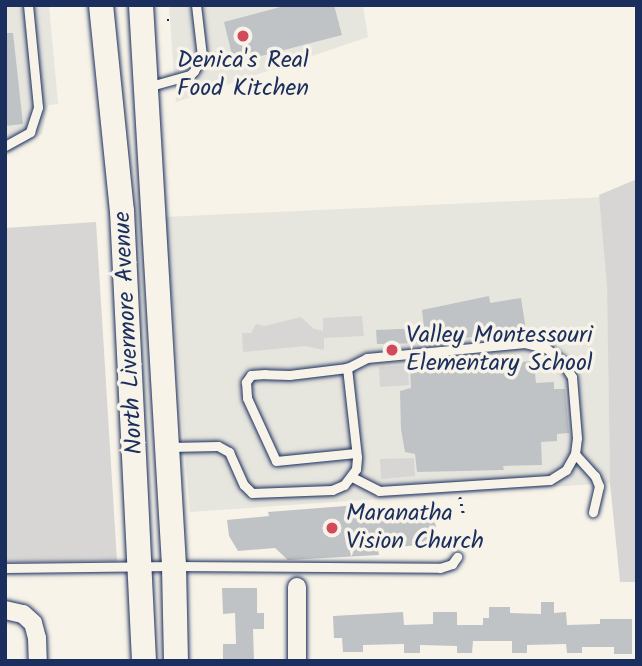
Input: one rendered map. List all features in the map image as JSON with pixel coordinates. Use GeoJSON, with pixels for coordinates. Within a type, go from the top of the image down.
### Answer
{"type":"FeatureCollection","features":[{"type":"Feature","properties":{"kind":"main road","name":"North Livermore Avenue"},"geometry":{"type":"LineString","coordinates":[[101,5],[122,211],[142,566],[144,661]]}},
{"type":"Feature","properties":{"kind":"main road","name":"North Livermore Avenue"},"geometry":{"type":"LineString","coordinates":[[141,5],[174,566],[176,661]]}},
{"type":"Feature","properties":{"kind":"street"},"geometry":{"type":"LineString","coordinates":[[297,587],[297,661]]}},
{"type":"Feature","properties":{"kind":"street"},"geometry":{"type":"LineString","coordinates":[[5,610],[23,614],[33,623],[38,661]]}},
{"type":"Feature","properties":{"kind":"lane"},"geometry":{"type":"LineString","coordinates":[[5,146],[30,132],[38,107],[28,5]]}},
{"type":"Feature","properties":{"kind":"lane"},"geometry":{"type":"LineString","coordinates":[[146,87],[190,75],[194,71],[202,56],[196,5]]}},
{"type":"Feature","properties":{"kind":"lane"},"geometry":{"type":"LineString","coordinates":[[352,477],[379,491],[550,480],[566,470],[575,454],[577,439],[572,377],[562,361],[545,348],[525,344],[367,358],[347,368],[289,375],[251,376],[246,382],[247,398],[276,461],[356,453]]}},
{"type":"Feature","properties":{"kind":"lane"},"geometry":{"type":"LineString","coordinates":[[167,447],[218,446],[229,452],[244,485],[252,493],[332,490],[352,477],[356,469],[354,409],[347,368]]}},
{"type":"Feature","properties":{"kind":"lane"},"geometry":{"type":"LineString","coordinates":[[575,454],[595,476],[598,486],[593,512]]}},
{"type":"Feature","properties":{"kind":"lane"},"geometry":{"type":"LineString","coordinates":[[5,568],[440,568],[452,564],[457,557]]}},
{"type":"Feature","properties":{"kind":"path"},"geometry":{"type":"LineString","coordinates":[[459,494],[464,516]]}},
{"type":"Feature","properties":{"kind":"shaded area"},"geometry":{"type":"Polygon","coordinates":[[[5,5],[49,5],[58,104],[48,105],[42,134],[5,155],[5,5]]]}},
{"type":"Feature","properties":{"kind":"shaded area"},"geometry":{"type":"Polygon","coordinates":[[[169,5],[363,5],[368,37],[176,102],[169,5]]]}},
{"type":"Feature","properties":{"kind":"shaded area"},"geometry":{"type":"Polygon","coordinates":[[[637,179],[637,582],[620,582],[610,483],[607,285],[599,195],[637,179]]]}},
{"type":"Feature","properties":{"kind":"shaded area","name":"Valley Montessouri Elementary School"},"geometry":{"type":"Polygon","coordinates":[[[606,197],[610,483],[190,512],[165,217],[606,197]]]}},
{"type":"Feature","properties":{"kind":"shaded area"},"geometry":{"type":"Polygon","coordinates":[[[96,222],[117,561],[5,562],[5,228],[96,222]]]}},
{"type":"Feature","properties":{"kind":"shaded area"},"geometry":{"type":"Polygon","coordinates":[[[362,316],[364,336],[324,338],[324,350],[305,346],[243,352],[242,333],[251,333],[256,324],[265,326],[301,317],[314,329],[323,331],[323,318],[362,316]]]}},
{"type":"Feature","properties":{"kind":"shaded area"},"geometry":{"type":"Polygon","coordinates":[[[408,365],[409,385],[380,387],[379,367],[408,365]]]}},
{"type":"Feature","properties":{"kind":"shaded area"},"geometry":{"type":"Polygon","coordinates":[[[414,458],[415,476],[381,479],[380,459],[414,458]]]}},
{"type":"Feature","properties":{"kind":"building"},"geometry":{"type":"Polygon","coordinates":[[[288,5],[334,5],[342,35],[234,63],[224,22],[288,5]]]}},
{"type":"Feature","properties":{"kind":"building"},"geometry":{"type":"Polygon","coordinates":[[[5,33],[13,33],[23,124],[5,126],[5,33]]]}},
{"type":"Feature","properties":{"kind":"building"},"geometry":{"type":"Polygon","coordinates":[[[489,296],[490,303],[521,298],[526,330],[427,343],[377,344],[376,330],[424,328],[422,310],[489,296]]]}},
{"type":"Feature","properties":{"kind":"building"},"geometry":{"type":"Polygon","coordinates":[[[495,361],[495,364],[534,361],[536,383],[554,382],[554,389],[565,389],[569,433],[557,434],[557,441],[541,442],[542,465],[503,466],[504,470],[417,472],[415,454],[405,452],[401,429],[400,391],[411,388],[410,369],[495,361]]]}},
{"type":"Feature","properties":{"kind":"building","name":"Maranatha Vision Church"},"geometry":{"type":"Polygon","coordinates":[[[358,505],[358,513],[433,506],[438,543],[378,549],[379,555],[288,560],[275,548],[238,551],[229,536],[227,520],[269,516],[268,512],[358,505]]]}},
{"type":"Feature","properties":{"kind":"building"},"geometry":{"type":"Polygon","coordinates":[[[222,588],[257,588],[257,613],[264,613],[264,629],[253,629],[254,661],[223,661],[223,644],[236,644],[235,613],[223,614],[222,588]]]}},
{"type":"Feature","properties":{"kind":"building"},"geometry":{"type":"Polygon","coordinates":[[[541,602],[554,602],[554,613],[566,612],[567,625],[600,624],[600,619],[632,619],[632,654],[614,654],[614,647],[582,647],[582,653],[567,653],[566,644],[527,645],[527,653],[512,653],[512,641],[473,641],[472,653],[457,653],[457,646],[420,645],[420,653],[404,653],[404,644],[363,645],[363,652],[343,652],[342,638],[334,638],[333,616],[403,612],[404,625],[433,624],[433,612],[457,612],[457,625],[483,625],[483,618],[489,618],[489,607],[510,607],[510,613],[541,614],[541,602]]]}},
{"type":"Feature","properties":{"kind":"place","name":"Denica's Real Food Kitchen"},"geometry":{"type":"Point","coordinates":[243,36]}},
{"type":"Feature","properties":{"kind":"place","name":"Valley Montessouri Elementary School"},"geometry":{"type":"Point","coordinates":[392,350]}},
{"type":"Feature","properties":{"kind":"place","name":"Maranatha Vision Church"},"geometry":{"type":"Point","coordinates":[332,528]}}]}
